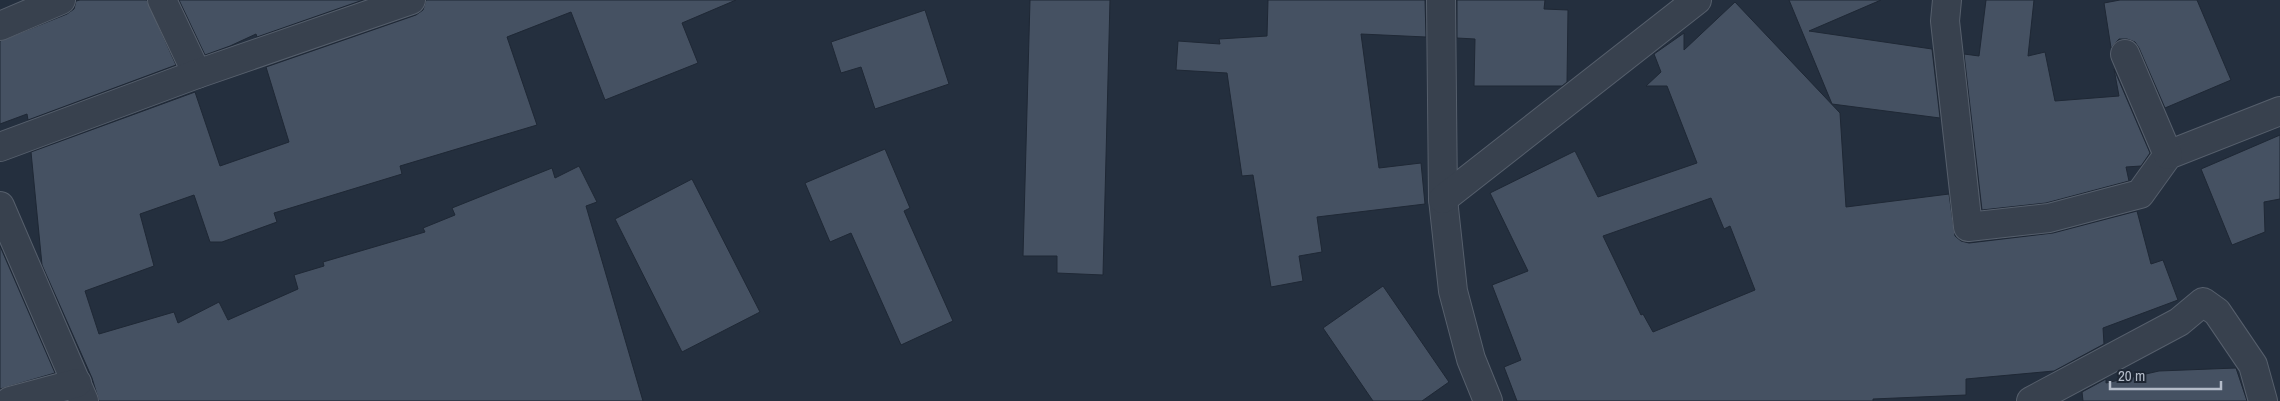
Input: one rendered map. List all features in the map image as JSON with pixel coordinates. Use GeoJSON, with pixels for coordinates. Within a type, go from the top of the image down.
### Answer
{"type":"FeatureCollection","features":[{"type":"Feature","properties":{"kind":"street"},"geometry":{"type":"LineString","coordinates":[[0,26],[61,0]]}},
{"type":"Feature","properties":{"kind":"street"},"geometry":{"type":"LineString","coordinates":[[0,147],[197,74],[411,0]]}},
{"type":"Feature","properties":{"kind":"street"},"geometry":{"type":"LineString","coordinates":[[1441,0],[1443,199],[1453,291],[1471,359],[1488,401]]}},
{"type":"Feature","properties":{"kind":"street"},"geometry":{"type":"LineString","coordinates":[[1443,199],[1696,0]]}},
{"type":"Feature","properties":{"kind":"street"},"geometry":{"type":"LineString","coordinates":[[1947,0],[1945,21],[1968,227],[2049,218],[2140,194],[2168,155],[2280,111]]}},
{"type":"Feature","properties":{"kind":"street"},"geometry":{"type":"LineString","coordinates":[[163,1],[197,74]]}},
{"type":"Feature","properties":{"kind":"street"},"geometry":{"type":"LineString","coordinates":[[2125,54],[2168,155]]}},
{"type":"Feature","properties":{"kind":"street"},"geometry":{"type":"LineString","coordinates":[[0,206],[80,392],[10,401]]}},
{"type":"Feature","properties":{"kind":"street"},"geometry":{"type":"LineString","coordinates":[[2031,401],[2179,322],[2203,302],[2216,312],[2253,365],[2263,401]]}},
{"type":"Feature","properties":{"kind":"building"},"geometry":{"type":"Polygon","coordinates":[[[147,0],[176,65],[28,120],[27,114],[0,124],[0,41],[67,14],[74,9],[76,1],[147,0]]]}},
{"type":"Feature","properties":{"kind":"building"},"geometry":{"type":"Polygon","coordinates":[[[179,0],[363,0],[257,37],[256,34],[205,55],[179,0]]]}},
{"type":"Feature","properties":{"kind":"building"},"geometry":{"type":"Polygon","coordinates":[[[426,0],[736,0],[682,23],[698,63],[605,100],[571,12],[507,37],[537,125],[400,166],[402,174],[274,213],[277,222],[222,242],[210,242],[194,195],[140,214],[154,266],[85,291],[99,334],[174,312],[178,323],[219,302],[228,320],[298,289],[294,275],[324,266],[323,262],[425,232],[423,228],[455,215],[452,208],[552,168],[555,178],[579,166],[597,202],[586,206],[643,401],[99,401],[92,378],[42,265],[31,152],[195,92],[220,166],[289,142],[266,67],[416,15],[423,10],[426,0]]]}},
{"type":"Feature","properties":{"kind":"building"},"geometry":{"type":"Polygon","coordinates":[[[1030,0],[1110,0],[1103,275],[1057,273],[1057,256],[1023,256],[1030,0]]]}},
{"type":"Feature","properties":{"kind":"building"},"geometry":{"type":"Polygon","coordinates":[[[1268,0],[1425,0],[1426,37],[1361,34],[1379,168],[1421,163],[1425,204],[1317,217],[1322,252],[1299,256],[1303,281],[1271,287],[1253,175],[1242,176],[1227,73],[1176,70],[1178,41],[1220,44],[1219,39],[1267,36],[1268,0]]]}},
{"type":"Feature","properties":{"kind":"building"},"geometry":{"type":"Polygon","coordinates":[[[1457,0],[1545,0],[1544,9],[1568,10],[1567,82],[1562,86],[1474,86],[1475,39],[1457,38],[1457,0]]]}},
{"type":"Feature","properties":{"kind":"building"},"geometry":{"type":"Polygon","coordinates":[[[1789,0],[1881,0],[1809,31],[1932,49],[1940,118],[1832,104],[1789,0]]]}},
{"type":"Feature","properties":{"kind":"building"},"geometry":{"type":"Polygon","coordinates":[[[1986,0],[2034,0],[2028,56],[2045,52],[2055,101],[2119,96],[2114,69],[2150,153],[2141,166],[2126,167],[2129,181],[2046,203],[1982,210],[1964,54],[1979,56],[1986,0]]]}},
{"type":"Feature","properties":{"kind":"building"},"geometry":{"type":"Polygon","coordinates":[[[2120,0],[2197,0],[2231,80],[2165,108],[2135,42],[2119,39],[2111,48],[2104,3],[2120,0]]]}},
{"type":"Feature","properties":{"kind":"building"},"geometry":{"type":"Polygon","coordinates":[[[1735,2],[1840,113],[1846,207],[1949,194],[1955,236],[1961,241],[1969,243],[2053,233],[2137,211],[2151,264],[2163,260],[2178,300],[2103,328],[2104,344],[2054,371],[1966,379],[1966,395],[1873,399],[1873,401],[1517,401],[1504,367],[1521,360],[1492,285],[1528,271],[1490,193],[1575,151],[1598,197],[1697,163],[1667,86],[1646,86],[1661,72],[1654,54],[1684,33],[1684,50],[1735,2]],[[1711,198],[1603,236],[1641,315],[1643,314],[1653,332],[1755,290],[1730,226],[1724,229],[1711,198]]]}},
{"type":"Feature","properties":{"kind":"building"},"geometry":{"type":"Polygon","coordinates":[[[925,10],[949,84],[875,109],[861,67],[841,73],[831,42],[925,10]]]}},
{"type":"Feature","properties":{"kind":"building"},"geometry":{"type":"Polygon","coordinates":[[[2280,135],[2280,199],[2264,202],[2265,232],[2232,245],[2201,169],[2280,135]]]}},
{"type":"Feature","properties":{"kind":"building"},"geometry":{"type":"Polygon","coordinates":[[[885,149],[910,208],[904,211],[953,321],[901,345],[851,233],[830,242],[805,183],[885,149]]]}},
{"type":"Feature","properties":{"kind":"building"},"geometry":{"type":"Polygon","coordinates":[[[692,179],[760,312],[682,352],[615,219],[692,179]]]}},
{"type":"Feature","properties":{"kind":"building"},"geometry":{"type":"Polygon","coordinates":[[[0,246],[55,373],[0,389],[0,246]]]}},
{"type":"Feature","properties":{"kind":"building"},"geometry":{"type":"Polygon","coordinates":[[[1383,286],[1449,382],[1422,401],[1373,401],[1323,328],[1383,286]]]}},
{"type":"Feature","properties":{"kind":"building"},"geometry":{"type":"Polygon","coordinates":[[[2236,368],[2247,401],[2083,401],[2082,392],[2106,379],[2106,383],[2159,371],[2236,368]]]}}]}
